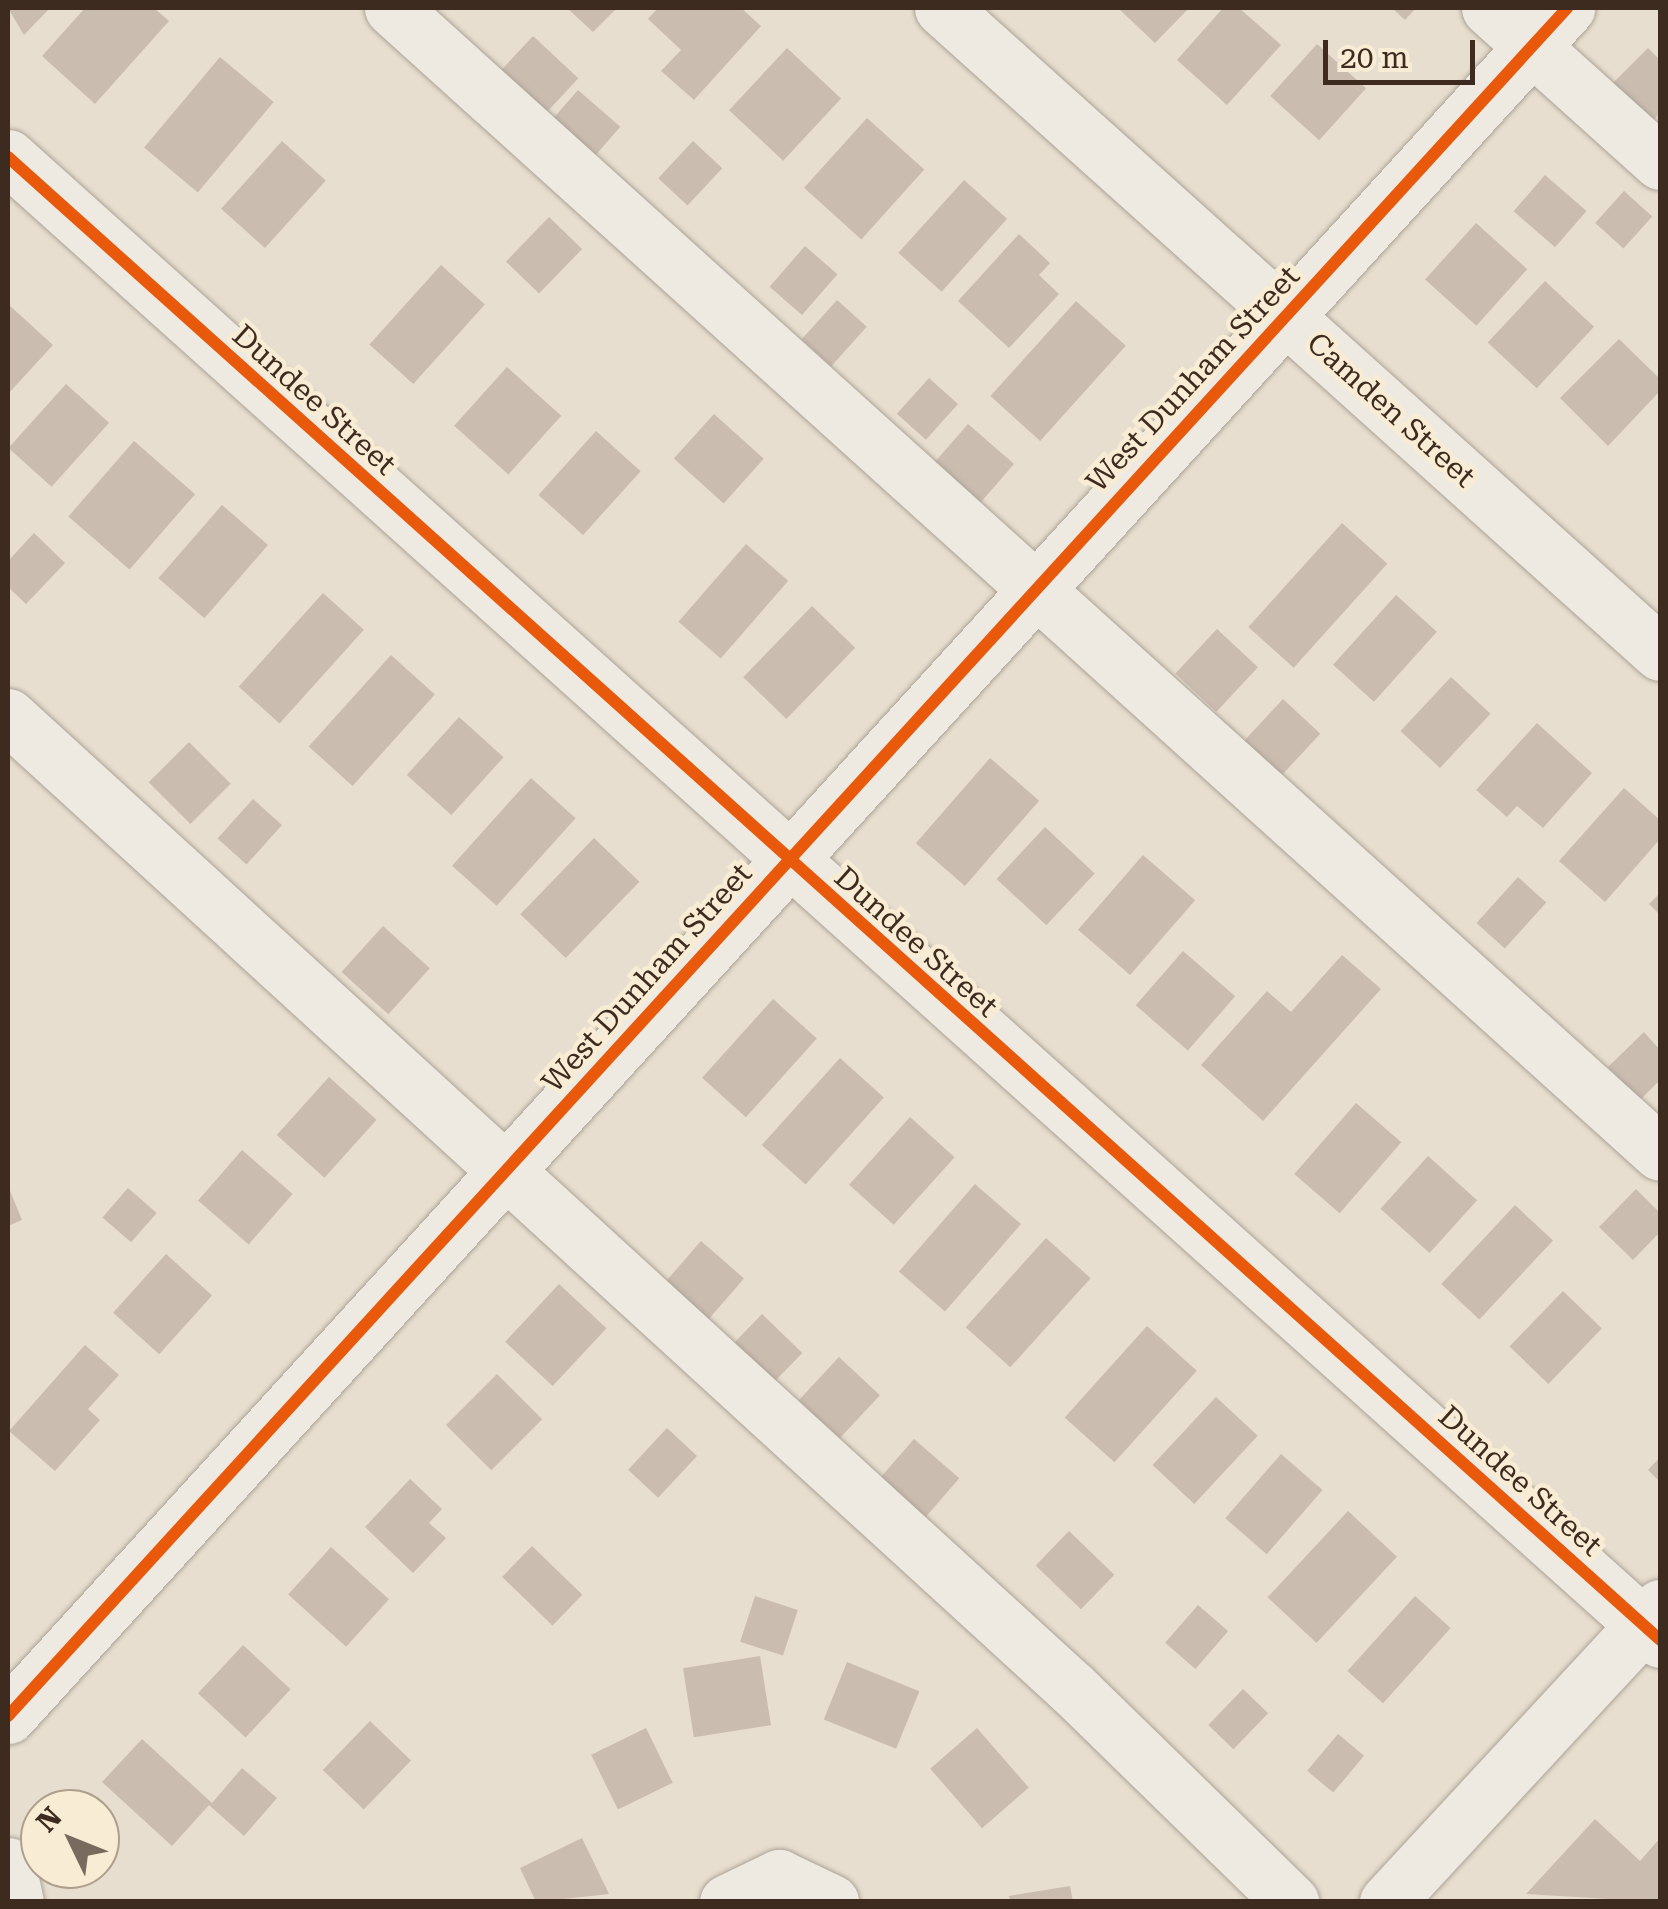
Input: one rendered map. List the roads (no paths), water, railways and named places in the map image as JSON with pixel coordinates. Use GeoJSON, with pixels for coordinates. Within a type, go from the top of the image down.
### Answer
{"type":"FeatureCollection","features":[{"type":"Feature","properties":{"kind":"street"},"geometry":{"type":"LineString","coordinates":[[392,8],[1660,1153]]}},
{"type":"Feature","properties":{"kind":"street","name":"Camden Street"},"geometry":{"type":"LineString","coordinates":[[942,8],[1660,654]]}},
{"type":"Feature","properties":{"kind":"street"},"geometry":{"type":"LineString","coordinates":[[1490,8],[1550,26],[1660,162]]}},
{"type":"Feature","properties":{"kind":"street","name":"West Dunham Street"},"geometry":{"type":"LineString","coordinates":[[8,1716],[1550,26]]}},
{"type":"Feature","properties":{"kind":"street","name":"Dundee Street"},"geometry":{"type":"LineString","coordinates":[[8,157],[787,861],[1655,1624]]}},
{"type":"Feature","properties":{"kind":"street"},"geometry":{"type":"LineString","coordinates":[[8,716],[503,1173],[1072,1689],[1292,1902]]}},
{"type":"Feature","properties":{"kind":"street"},"geometry":{"type":"LineString","coordinates":[[1386,1902],[1655,1624]]}},
{"type":"Feature","properties":{"kind":"street"},"geometry":{"type":"LineString","coordinates":[[8,1866],[16,1902]]}},
{"type":"Feature","properties":{"kind":"street"},"geometry":{"type":"LineString","coordinates":[[727,1902],[779,1877],[830,1902]]}}]}
